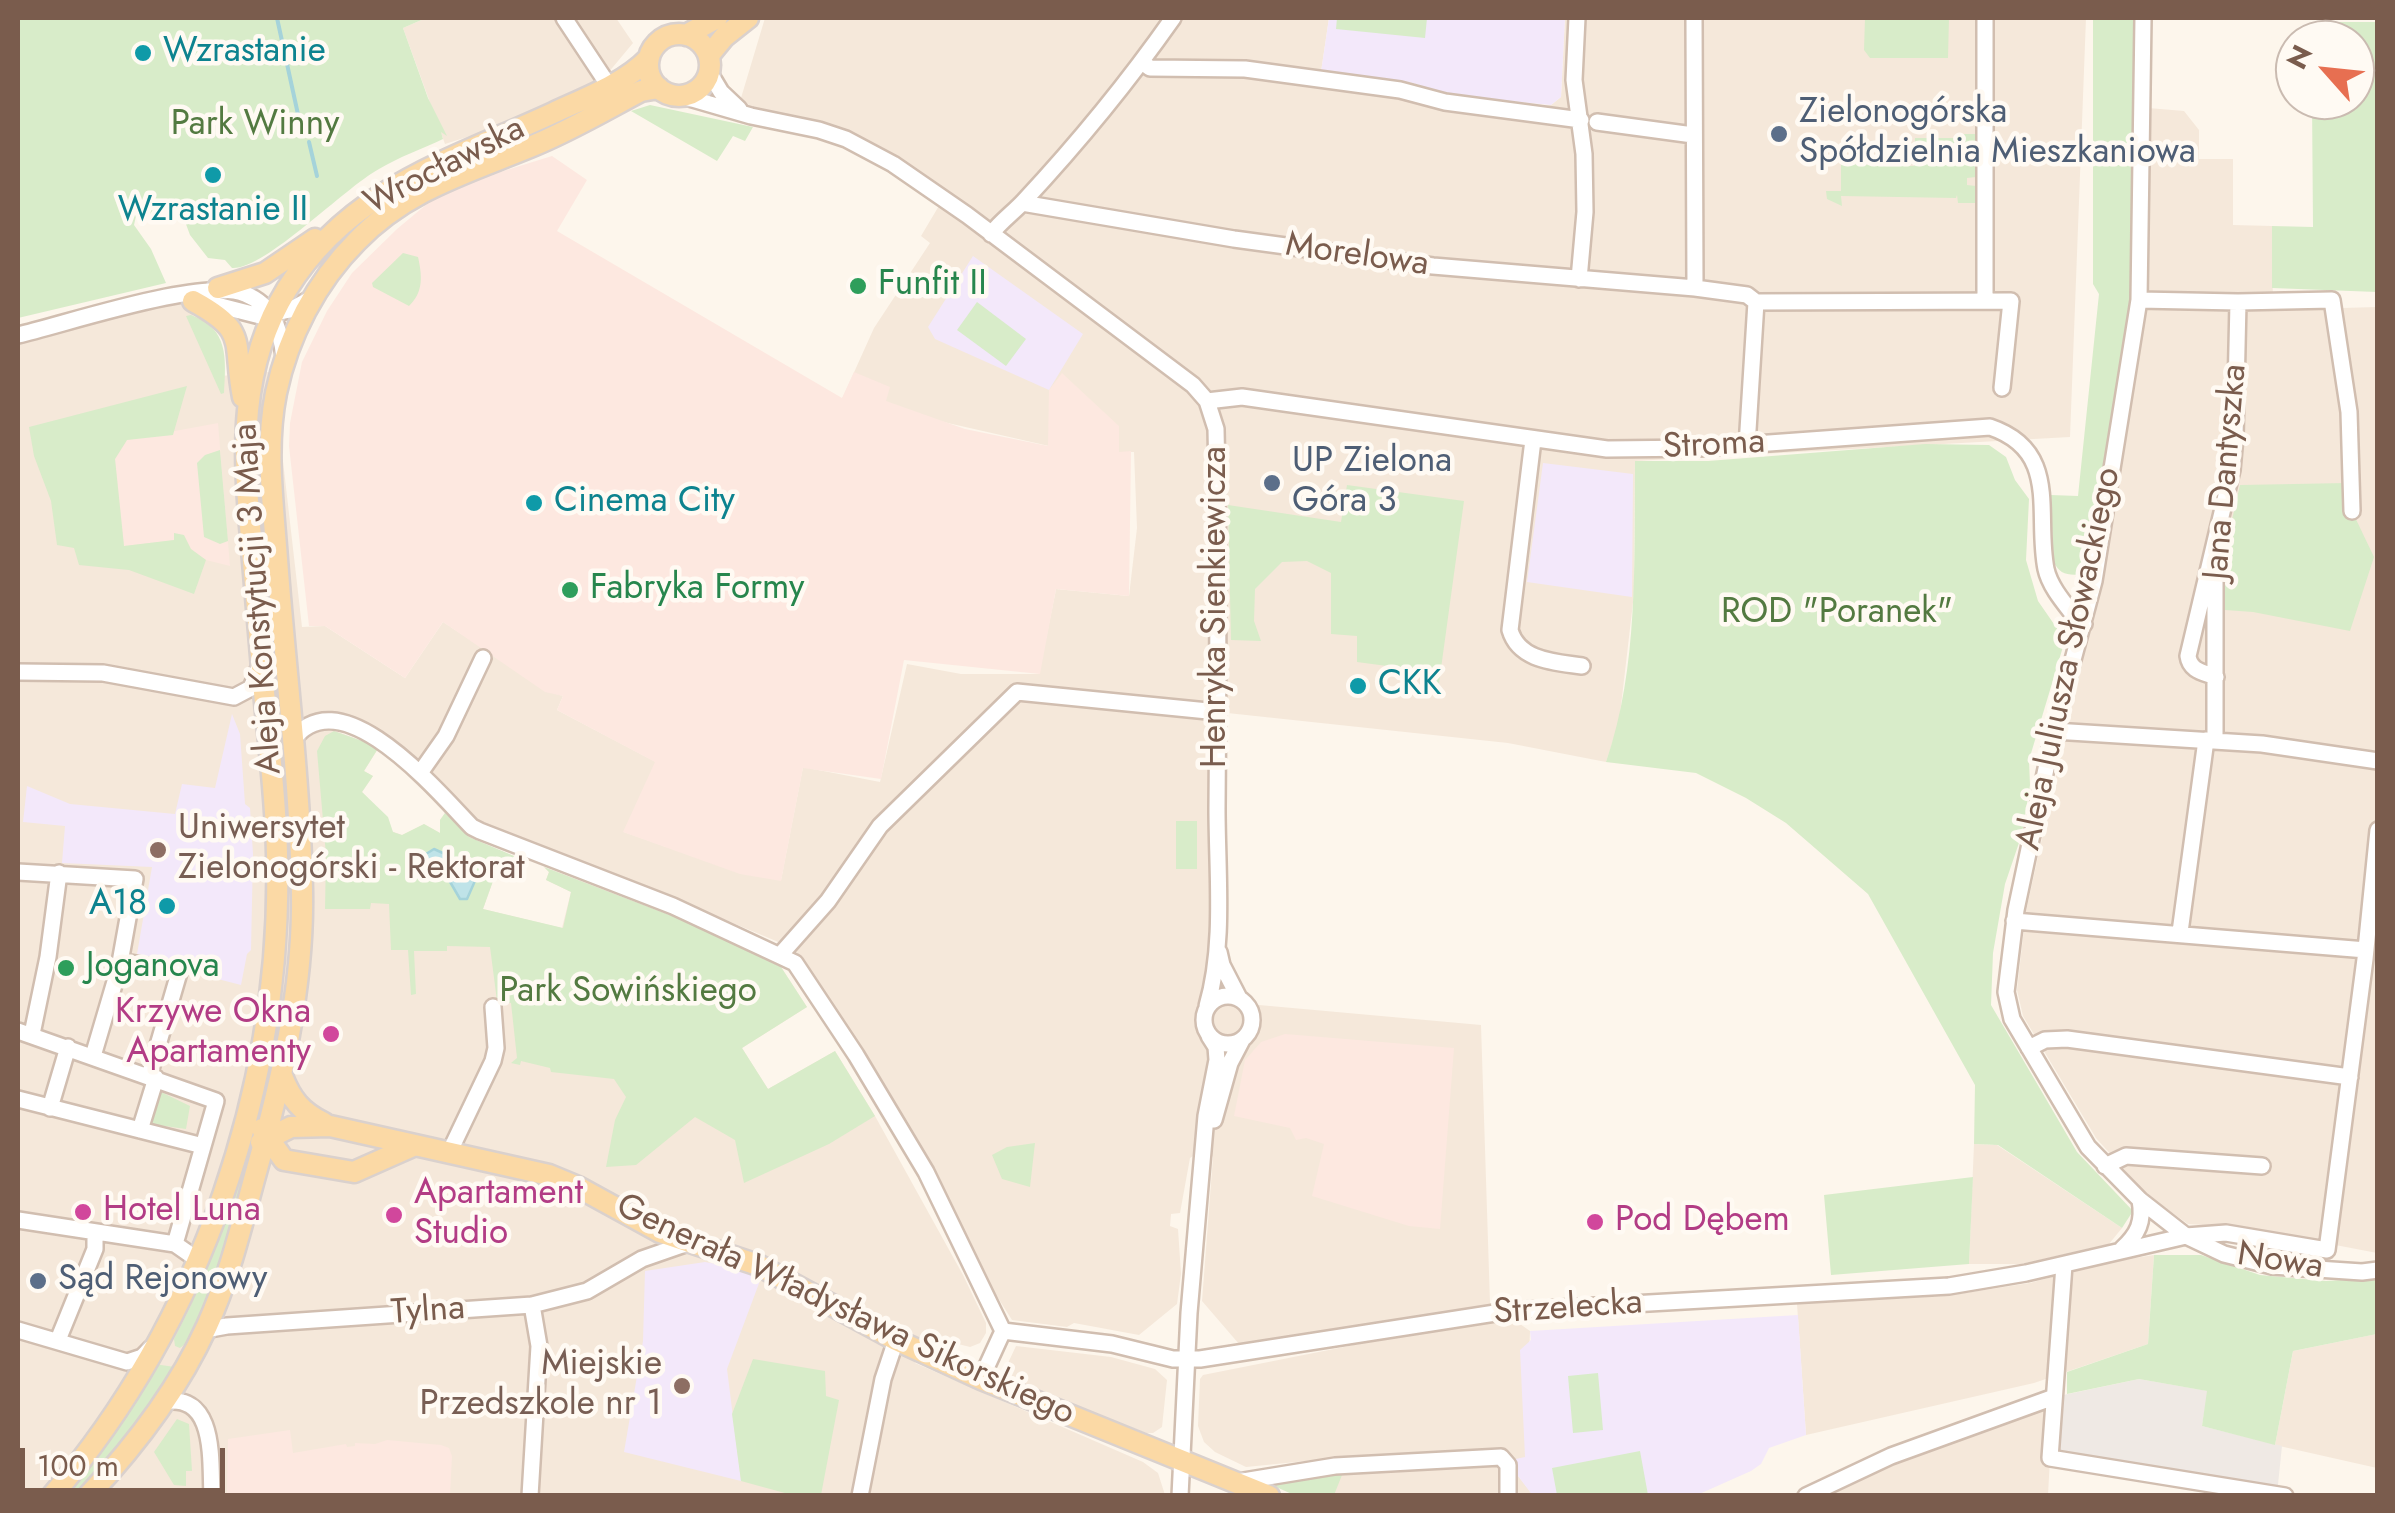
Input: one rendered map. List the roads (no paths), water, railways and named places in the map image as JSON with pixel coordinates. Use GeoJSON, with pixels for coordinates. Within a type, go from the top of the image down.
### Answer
{"type":"FeatureCollection","features":[{"type":"Feature","properties":{"kind":"main road"},"geometry":{"type":"LineString","coordinates":[[716,18],[686,35],[663,39],[649,58],[650,75],[659,88],[682,96],[700,88],[724,37],[748,18]]}},
{"type":"Feature","properties":{"kind":"main road"},"geometry":{"type":"LineString","coordinates":[[686,35],[701,43],[710,63]]}},
{"type":"Feature","properties":{"kind":"main road","name":"Wrocławska"},"geometry":{"type":"LineString","coordinates":[[273,314],[304,263],[346,219],[389,188],[608,86],[649,58]]}},
{"type":"Feature","properties":{"kind":"main road","name":"Wrocławska"},"geometry":{"type":"LineString","coordinates":[[296,332],[312,298],[355,242],[398,205],[440,181],[534,146],[641,90],[659,88]]}},
{"type":"Feature","properties":{"kind":"main road"},"geometry":{"type":"LineString","coordinates":[[218,288],[265,273],[346,219]]}},
{"type":"Feature","properties":{"kind":"main road"},"geometry":{"type":"LineString","coordinates":[[183,298],[218,314],[236,336],[246,409]]}},
{"type":"Feature","properties":{"kind":"main road","name":"Aleja Konstytucji 3 Maja"},"geometry":{"type":"LineString","coordinates":[[52,1496],[106,1426],[160,1338],[198,1260],[232,1170],[251,1101],[270,997],[277,856],[244,464],[246,409],[258,351],[273,314]]}},
{"type":"Feature","properties":{"kind":"main road","name":"Aleja Konstytucji 3 Maja"},"geometry":{"type":"LineString","coordinates":[[88,1496],[163,1402],[205,1330],[226,1279],[282,1076],[296,987],[302,892],[270,457],[273,411],[296,332]]}},
{"type":"Feature","properties":{"kind":"main road"},"geometry":{"type":"LineString","coordinates":[[276,892],[302,892]]}},
{"type":"Feature","properties":{"kind":"main road"},"geometry":{"type":"LineString","coordinates":[[282,1076],[296,1104],[330,1126]]}},
{"type":"Feature","properties":{"kind":"main road"},"geometry":{"type":"LineString","coordinates":[[251,1101],[266,1138],[284,1160]]}},
{"type":"Feature","properties":{"kind":"main road","name":"Generała Władysława Sikorskiego"},"geometry":{"type":"LineString","coordinates":[[232,1170],[266,1138],[302,1124],[330,1126],[450,1151],[549,1176],[578,1187],[653,1229],[758,1265],[896,1340],[981,1380],[1182,1458],[1268,1496]]}},
{"type":"Feature","properties":{"kind":"main road"},"geometry":{"type":"LineString","coordinates":[[254,1178],[270,1164],[284,1160],[354,1172],[416,1144]]}},
{"type":"Feature","properties":{"kind":"main road"},"geometry":{"type":"LineString","coordinates":[[160,1338],[162,1346],[173,1356],[190,1357]]}},
{"type":"Feature","properties":{"kind":"street"},"geometry":{"type":"LineString","coordinates":[[564,18],[608,86]]}},
{"type":"Feature","properties":{"kind":"street"},"geometry":{"type":"LineString","coordinates":[[991,234],[1022,204],[1142,62],[1173,18]]}},
{"type":"Feature","properties":{"kind":"street"},"geometry":{"type":"LineString","coordinates":[[1577,18],[1574,80],[1589,122],[1579,278]]}},
{"type":"Feature","properties":{"kind":"street"},"geometry":{"type":"LineString","coordinates":[[1694,18],[1695,288]]}},
{"type":"Feature","properties":{"kind":"street"},"geometry":{"type":"LineString","coordinates":[[1985,18],[1985,300],[2011,302],[2002,388]]}},
{"type":"Feature","properties":{"kind":"street","name":"Aleja Juliusza Słowackiego"},"geometry":{"type":"LineString","coordinates":[[2144,18],[2139,300],[2094,580],[2054,731],[2014,921],[2006,997],[2012,1019],[2088,1147],[2140,1200],[2186,1236]]}},
{"type":"Feature","properties":{"kind":"street"},"geometry":{"type":"LineString","coordinates":[[1142,62],[1150,68],[1224,68],[1393,89],[1458,104],[1693,135]]}},
{"type":"Feature","properties":{"kind":"street"},"geometry":{"type":"LineString","coordinates":[[710,63],[726,97],[751,116]]}},
{"type":"Feature","properties":{"kind":"street","name":"Henryka Sienkiewicza"},"geometry":{"type":"LineString","coordinates":[[682,96],[819,130],[894,164],[1186,380],[1208,401],[1216,434],[1218,712],[1217,940],[1208,1006]]}},
{"type":"Feature","properties":{"kind":"street","name":"Morelowa"},"geometry":{"type":"LineString","coordinates":[[1022,204],[1414,264],[1695,288],[1747,295],[1756,302],[1985,300]]}},
{"type":"Feature","properties":{"kind":"street"},"geometry":{"type":"LineString","coordinates":[[18,336],[218,288],[246,294],[273,314],[281,332],[285,360]]}},
{"type":"Feature","properties":{"kind":"street"},"geometry":{"type":"LineString","coordinates":[[183,298],[246,314],[273,314],[312,298]]}},
{"type":"Feature","properties":{"kind":"street"},"geometry":{"type":"LineString","coordinates":[[2139,300],[2332,300],[2350,412],[2352,511]]}},
{"type":"Feature","properties":{"kind":"street"},"geometry":{"type":"LineString","coordinates":[[1747,446],[1756,302]]}},
{"type":"Feature","properties":{"kind":"street","name":"Jana Dantyszka"},"geometry":{"type":"LineString","coordinates":[[2180,932],[2211,740],[2216,677],[2216,574],[2212,563],[2235,438],[2238,302]]}},
{"type":"Feature","properties":{"kind":"street","name":"Stroma"},"geometry":{"type":"LineString","coordinates":[[1208,401],[1242,396],[1533,440],[1636,450],[1747,446],[1990,427],[2019,441],[2034,462],[2041,482],[2049,580],[2084,624]]}},
{"type":"Feature","properties":{"kind":"street"},"geometry":{"type":"LineString","coordinates":[[1533,440],[1510,630],[1522,650],[1582,666]]}},
{"type":"Feature","properties":{"kind":"street"},"geometry":{"type":"LineString","coordinates":[[2212,563],[2188,656],[2189,664],[2196,670],[2216,677]]}},
{"type":"Feature","properties":{"kind":"street"},"geometry":{"type":"LineString","coordinates":[[2049,580],[2064,590],[2074,591],[2094,580]]}},
{"type":"Feature","properties":{"kind":"street"},"geometry":{"type":"LineString","coordinates":[[420,773],[446,736],[483,658]]}},
{"type":"Feature","properties":{"kind":"street"},"geometry":{"type":"LineString","coordinates":[[18,672],[103,673],[234,697],[250,688],[261,662]]}},
{"type":"Feature","properties":{"kind":"street"},"geometry":{"type":"LineString","coordinates":[[781,954],[828,901],[880,826],[1018,692],[1218,712]]}},
{"type":"Feature","properties":{"kind":"street"},"geometry":{"type":"LineString","coordinates":[[293,740],[311,722],[328,720],[380,740],[420,773],[472,827],[673,906],[795,963],[836,1022],[926,1172],[1003,1331],[981,1380]]}},
{"type":"Feature","properties":{"kind":"street"},"geometry":{"type":"LineString","coordinates":[[2054,731],[2262,744],[2378,761]]}},
{"type":"Feature","properties":{"kind":"street"},"geometry":{"type":"LineString","coordinates":[[2029,1048],[2045,1040],[2068,1039],[2350,1077],[2369,956],[2378,830]]}},
{"type":"Feature","properties":{"kind":"street"},"geometry":{"type":"LineString","coordinates":[[18,872],[136,879],[120,961],[93,1056]]}},
{"type":"Feature","properties":{"kind":"street"},"geometry":{"type":"LineString","coordinates":[[59,873],[48,956],[25,1033],[216,1101],[175,1244]]}},
{"type":"Feature","properties":{"kind":"street"},"geometry":{"type":"LineString","coordinates":[[2014,921],[2180,932],[2369,956]]}},
{"type":"Feature","properties":{"kind":"street","name":"Henryka Sienkiewicza"},"geometry":{"type":"LineString","coordinates":[[1217,940],[1222,964],[1240,998]]}},
{"type":"Feature","properties":{"kind":"street"},"geometry":{"type":"LineString","coordinates":[[120,961],[179,973],[140,1130]]}},
{"type":"Feature","properties":{"kind":"street"},"geometry":{"type":"LineString","coordinates":[[1180,1496],[1186,1360],[1206,1116],[1216,1060],[1216,1047],[1203,1018],[1208,1006],[1226,996],[1240,998],[1252,1016],[1251,1028],[1230,1064],[1204,1148]]}},
{"type":"Feature","properties":{"kind":"street"},"geometry":{"type":"LineString","coordinates":[[450,1151],[493,1060],[493,1007]]}},
{"type":"Feature","properties":{"kind":"street"},"geometry":{"type":"LineString","coordinates":[[1209,1036],[1221,1044],[1242,1040]]}},
{"type":"Feature","properties":{"kind":"street"},"geometry":{"type":"LineString","coordinates":[[52,1108],[68,1047]]}},
{"type":"Feature","properties":{"kind":"street","name":"Strzelecka"},"geometry":{"type":"LineString","coordinates":[[1003,1331],[1112,1344],[1186,1360],[1496,1313],[1897,1290],[1987,1280],[2186,1236],[2226,1232],[2327,1250],[2350,1077]]}},
{"type":"Feature","properties":{"kind":"street"},"geometry":{"type":"LineString","coordinates":[[18,1100],[203,1146]]}},
{"type":"Feature","properties":{"kind":"street"},"geometry":{"type":"LineString","coordinates":[[2105,1166],[2126,1156],[2262,1166]]}},
{"type":"Feature","properties":{"kind":"street"},"geometry":{"type":"LineString","coordinates":[[2119,1252],[2141,1225],[2140,1200]]}},
{"type":"Feature","properties":{"kind":"street"},"geometry":{"type":"LineString","coordinates":[[18,1220],[175,1244],[198,1260]]}},
{"type":"Feature","properties":{"kind":"street"},"geometry":{"type":"LineString","coordinates":[[642,1259],[653,1229]]}},
{"type":"Feature","properties":{"kind":"street"},"geometry":{"type":"LineString","coordinates":[[58,1340],[94,1249],[95,1234]]}},
{"type":"Feature","properties":{"kind":"street","name":"Nowa"},"geometry":{"type":"LineString","coordinates":[[2186,1236],[2224,1254],[2272,1266],[2378,1270]]}},
{"type":"Feature","properties":{"kind":"street","name":"Tylna"},"geometry":{"type":"LineString","coordinates":[[205,1330],[532,1306],[587,1290],[642,1259],[688,1243]]}},
{"type":"Feature","properties":{"kind":"street"},"geometry":{"type":"LineString","coordinates":[[2064,1265],[2050,1458],[2285,1496]]}},
{"type":"Feature","properties":{"kind":"street"},"geometry":{"type":"LineString","coordinates":[[530,1496],[539,1346],[532,1306]]}},
{"type":"Feature","properties":{"kind":"street"},"geometry":{"type":"LineString","coordinates":[[18,1330],[127,1362],[142,1356],[160,1338]]}},
{"type":"Feature","properties":{"kind":"street"},"geometry":{"type":"LineString","coordinates":[[860,1496],[879,1398],[896,1340]]}},
{"type":"Feature","properties":{"kind":"street"},"geometry":{"type":"LineString","coordinates":[[1806,1496],[1891,1456],[2054,1397]]}},
{"type":"Feature","properties":{"kind":"street"},"geometry":{"type":"LineString","coordinates":[[163,1402],[173,1400],[192,1406],[206,1424],[212,1496]]}},
{"type":"Feature","properties":{"kind":"street"},"geometry":{"type":"LineString","coordinates":[[1237,1482],[1350,1464],[1501,1456],[1508,1466],[1508,1496]]}},
{"type":"Feature","properties":{"kind":"water"},"geometry":{"type":"Polygon","coordinates":[[[434,849],[469,865],[478,874],[467,899],[460,899],[449,880],[422,865],[426,854],[434,849]]]}},
{"type":"Feature","properties":{"kind":"waterway"},"geometry":{"type":"LineString","coordinates":[[277,18],[299,119]]}},
{"type":"Feature","properties":{"kind":"waterway"},"geometry":{"type":"LineString","coordinates":[[309,142],[317,176]]}},
{"type":"Feature","properties":{"kind":"place","name":"Wzrastanie"},"geometry":{"type":"Point","coordinates":[143,53]}},
{"type":"Feature","properties":{"kind":"place","name":"Zielonogórska Spółdzielnia Mieszkaniowa"},"geometry":{"type":"Point","coordinates":[1779,134]}},
{"type":"Feature","properties":{"kind":"place","name":"Wzrastanie II"},"geometry":{"type":"Point","coordinates":[213,175]}},
{"type":"Feature","properties":{"kind":"place","name":"Funfit II"},"geometry":{"type":"Point","coordinates":[858,286]}},
{"type":"Feature","properties":{"kind":"place","name":"UP Zielona Góra 3"},"geometry":{"type":"Point","coordinates":[1272,483]}},
{"type":"Feature","properties":{"kind":"place","name":"Cinema City"},"geometry":{"type":"Point","coordinates":[534,503]}},
{"type":"Feature","properties":{"kind":"place","name":"Fabryka Formy"},"geometry":{"type":"Point","coordinates":[570,590]}},
{"type":"Feature","properties":{"kind":"place","name":"CKK"},"geometry":{"type":"Point","coordinates":[1358,686]}},
{"type":"Feature","properties":{"kind":"place","name":"Uniwersytet Zielonogórski - Rektorat"},"geometry":{"type":"Point","coordinates":[158,850]}},
{"type":"Feature","properties":{"kind":"place","name":"A18"},"geometry":{"type":"Point","coordinates":[167,906]}},
{"type":"Feature","properties":{"kind":"place","name":"Joganova"},"geometry":{"type":"Point","coordinates":[66,968]}},
{"type":"Feature","properties":{"kind":"place","name":"Krzywe Okna Apartamenty"},"geometry":{"type":"Point","coordinates":[331,1034]}},
{"type":"Feature","properties":{"kind":"place","name":"Hotel Luna"},"geometry":{"type":"Point","coordinates":[83,1212]}},
{"type":"Feature","properties":{"kind":"place","name":"Apartament Studio"},"geometry":{"type":"Point","coordinates":[394,1215]}},
{"type":"Feature","properties":{"kind":"place","name":"Pod Dębem"},"geometry":{"type":"Point","coordinates":[1595,1222]}},
{"type":"Feature","properties":{"kind":"place","name":"Sąd Rejonowy"},"geometry":{"type":"Point","coordinates":[38,1281]}},
{"type":"Feature","properties":{"kind":"place","name":"Miejskie Przedszkole nr 1"},"geometry":{"type":"Point","coordinates":[682,1386]}},
{"type":"Feature","properties":{"kind":"park label","name":"Park Winny"},"geometry":{"type":"Point","coordinates":[255,126]}},
{"type":"Feature","properties":{"kind":"park label","name":"ROD \"Poranek\""},"geometry":{"type":"Point","coordinates":[1837,614]}},
{"type":"Feature","properties":{"kind":"park label","name":"Park Sowińskiego"},"geometry":{"type":"Point","coordinates":[628,993]}}]}
